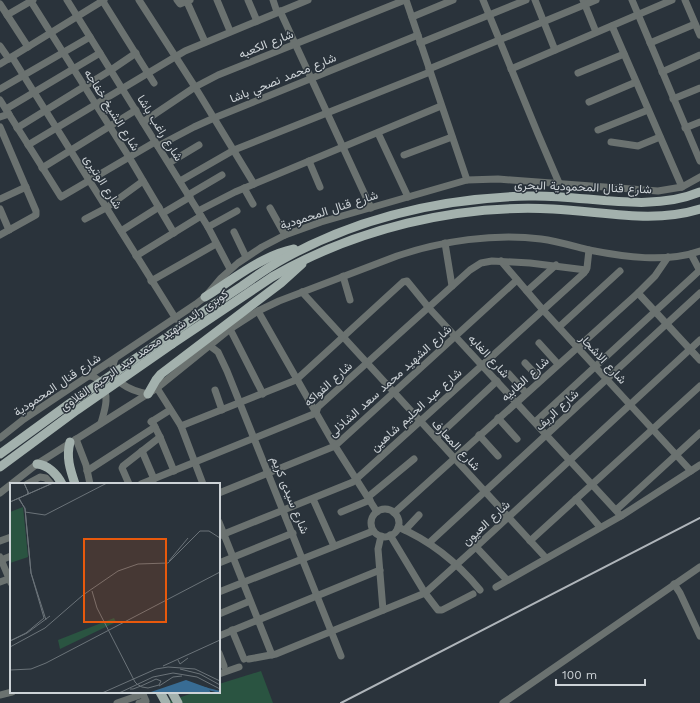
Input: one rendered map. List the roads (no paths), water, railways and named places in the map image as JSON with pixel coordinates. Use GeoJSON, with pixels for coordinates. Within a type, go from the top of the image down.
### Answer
{"type":"FeatureCollection","features":[{"type":"Feature","properties":{"kind":"main road","name":"شارع قنال المحمودية البحرى"},"geometry":{"type":"LineString","coordinates":[[304,248],[347,229],[392,215],[438,204],[466,200],[533,196],[654,202],[682,198],[700,192]]}},
{"type":"Feature","properties":{"kind":"main road","name":"شارع قنال المحمودية البحرى"},"geometry":{"type":"LineString","coordinates":[[305,260],[351,241],[398,226],[440,216],[477,211],[515,208],[552,209],[653,216],[679,214],[700,209]]}},
{"type":"Feature","properties":{"kind":"main road"},"geometry":{"type":"LineString","coordinates":[[205,296],[267,258],[287,250],[304,248]]}},
{"type":"Feature","properties":{"kind":"main road","name":"كوبرى رائد شهيد محمد عبد الرحيم القلاوى"},"geometry":{"type":"LineString","coordinates":[[0,467],[265,270],[304,248]]}},
{"type":"Feature","properties":{"kind":"main road"},"geometry":{"type":"LineString","coordinates":[[148,394],[161,374],[281,283],[305,260]]}},
{"type":"Feature","properties":{"kind":"main road","name":"كوبرى رائد شهيد محمد عبد الرحيم القلاوى"},"geometry":{"type":"LineString","coordinates":[[0,454],[69,404],[272,277],[305,260]]}},
{"type":"Feature","properties":{"kind":"main road"},"geometry":{"type":"LineString","coordinates":[[73,440],[68,452],[68,462],[75,483]]}},
{"type":"Feature","properties":{"kind":"main road"},"geometry":{"type":"LineString","coordinates":[[37,464],[45,466],[53,472],[61,483]]}},
{"type":"Feature","properties":{"kind":"main road"},"geometry":{"type":"LineString","coordinates":[[161,693],[166,703]]}},
{"type":"Feature","properties":{"kind":"main road"},"geometry":{"type":"LineString","coordinates":[[173,693],[178,703]]}},
{"type":"Feature","properties":{"kind":"street"},"geometry":{"type":"LineString","coordinates":[[8,15],[31,0]]}},
{"type":"Feature","properties":{"kind":"street","name":"شارع الشيخ خفاجه"},"geometry":{"type":"LineString","coordinates":[[31,0],[110,126],[174,233]]}},
{"type":"Feature","properties":{"kind":"street","name":"شارع راغب باشا"},"geometry":{"type":"LineString","coordinates":[[67,0],[208,227],[230,269]]}},
{"type":"Feature","properties":{"kind":"street"},"geometry":{"type":"LineString","coordinates":[[0,64],[78,17],[103,0],[154,83]]}},
{"type":"Feature","properties":{"kind":"street"},"geometry":{"type":"LineString","coordinates":[[138,0],[195,87],[254,184]]}},
{"type":"Feature","properties":{"kind":"street"},"geometry":{"type":"LineString","coordinates":[[177,0],[180,4],[188,1],[205,42]]}},
{"type":"Feature","properties":{"kind":"street"},"geometry":{"type":"LineString","coordinates":[[217,0],[230,31]]}},
{"type":"Feature","properties":{"kind":"street"},"geometry":{"type":"LineString","coordinates":[[248,0],[257,21]]}},
{"type":"Feature","properties":{"kind":"street"},"geometry":{"type":"LineString","coordinates":[[273,0],[296,44],[371,208]]}},
{"type":"Feature","properties":{"kind":"street"},"geometry":{"type":"LineString","coordinates":[[28,144],[175,56],[230,31],[308,0]]}},
{"type":"Feature","properties":{"kind":"street"},"geometry":{"type":"LineString","coordinates":[[405,0],[467,180]]}},
{"type":"Feature","properties":{"kind":"street","name":"شارع الكعبه"},"geometry":{"type":"LineString","coordinates":[[143,122],[195,87],[218,75],[405,0]]}},
{"type":"Feature","properties":{"kind":"street"},"geometry":{"type":"LineString","coordinates":[[412,17],[453,0]]}},
{"type":"Feature","properties":{"kind":"street"},"geometry":{"type":"LineString","coordinates":[[483,0],[538,134],[560,183]]}},
{"type":"Feature","properties":{"kind":"street"},"geometry":{"type":"LineString","coordinates":[[420,43],[526,0]]}},
{"type":"Feature","properties":{"kind":"street"},"geometry":{"type":"LineString","coordinates":[[535,0],[555,50]]}},
{"type":"Feature","properties":{"kind":"street"},"geometry":{"type":"LineString","coordinates":[[180,181],[234,150],[544,22],[584,2],[596,0]]}},
{"type":"Feature","properties":{"kind":"street"},"geometry":{"type":"LineString","coordinates":[[632,0],[700,161]]}},
{"type":"Feature","properties":{"kind":"street"},"geometry":{"type":"LineString","coordinates":[[511,69],[672,0]]}},
{"type":"Feature","properties":{"kind":"street"},"geometry":{"type":"LineString","coordinates":[[685,0],[700,35]]}},
{"type":"Feature","properties":{"kind":"street"},"geometry":{"type":"LineString","coordinates":[[584,2],[596,32]]}},
{"type":"Feature","properties":{"kind":"street"},"geometry":{"type":"LineString","coordinates":[[0,4],[28,47]]}},
{"type":"Feature","properties":{"kind":"street"},"geometry":{"type":"LineString","coordinates":[[650,43],[697,25]]}},
{"type":"Feature","properties":{"kind":"street"},"geometry":{"type":"LineString","coordinates":[[612,26],[682,187]]}},
{"type":"Feature","properties":{"kind":"street","name":"شارع محمد نصحي باشا"},"geometry":{"type":"LineString","coordinates":[[42,168],[62,197],[129,157],[189,129],[418,35]]}},
{"type":"Feature","properties":{"kind":"street"},"geometry":{"type":"LineString","coordinates":[[0,89],[90,37]]}},
{"type":"Feature","properties":{"kind":"street","name":"شارع الوتيرى"},"geometry":{"type":"LineString","coordinates":[[0,46],[24,75],[176,319]]}},
{"type":"Feature","properties":{"kind":"street"},"geometry":{"type":"LineString","coordinates":[[0,117],[34,92],[100,54]]}},
{"type":"Feature","properties":{"kind":"street"},"geometry":{"type":"LineString","coordinates":[[17,128],[136,54]]}},
{"type":"Feature","properties":{"kind":"street"},"geometry":{"type":"LineString","coordinates":[[578,73],[624,54]]}},
{"type":"Feature","properties":{"kind":"street"},"geometry":{"type":"LineString","coordinates":[[662,72],[700,55]]}},
{"type":"Feature","properties":{"kind":"street"},"geometry":{"type":"LineString","coordinates":[[589,102],[636,82]]}},
{"type":"Feature","properties":{"kind":"street"},"geometry":{"type":"LineString","coordinates":[[673,99],[700,88]]}},
{"type":"Feature","properties":{"kind":"street"},"geometry":{"type":"LineString","coordinates":[[0,100],[42,168],[136,110]]}},
{"type":"Feature","properties":{"kind":"street"},"geometry":{"type":"LineString","coordinates":[[136,256],[174,233],[229,194],[441,106]]}},
{"type":"Feature","properties":{"kind":"street"},"geometry":{"type":"LineString","coordinates":[[598,130],[648,110]]}},
{"type":"Feature","properties":{"kind":"street"},"geometry":{"type":"LineString","coordinates":[[685,128],[700,122]]}},
{"type":"Feature","properties":{"kind":"street"},"geometry":{"type":"LineString","coordinates":[[0,127],[36,210],[36,215],[0,235]]}},
{"type":"Feature","properties":{"kind":"street"},"geometry":{"type":"LineString","coordinates":[[378,133],[408,197]]}},
{"type":"Feature","properties":{"kind":"street"},"geometry":{"type":"LineString","coordinates":[[404,155],[452,137]]}},
{"type":"Feature","properties":{"kind":"street"},"geometry":{"type":"LineString","coordinates":[[611,142],[638,146],[660,137]]}},
{"type":"Feature","properties":{"kind":"street"},"geometry":{"type":"LineString","coordinates":[[168,163],[199,145]]}},
{"type":"Feature","properties":{"kind":"street"},"geometry":{"type":"LineString","coordinates":[[309,162],[320,187]]}},
{"type":"Feature","properties":{"kind":"street"},"geometry":{"type":"LineString","coordinates":[[121,231],[189,196],[222,175]]}},
{"type":"Feature","properties":{"kind":"street","name":"شارع قنال المحمودية"},"geometry":{"type":"LineString","coordinates":[[0,438],[88,376],[176,319],[205,296],[230,269],[246,257],[285,235],[315,224],[467,180],[498,179],[665,191],[682,187],[700,177]]}},
{"type":"Feature","properties":{"kind":"street"},"geometry":{"type":"LineString","coordinates":[[86,219],[106,208],[143,181]]}},
{"type":"Feature","properties":{"kind":"street"},"geometry":{"type":"LineString","coordinates":[[0,199],[26,187]]}},
{"type":"Feature","properties":{"kind":"street"},"geometry":{"type":"LineString","coordinates":[[244,188],[253,204]]}},
{"type":"Feature","properties":{"kind":"street"},"geometry":{"type":"LineString","coordinates":[[270,208],[285,235]]}},
{"type":"Feature","properties":{"kind":"street"},"geometry":{"type":"LineString","coordinates":[[0,209],[9,230]]}},
{"type":"Feature","properties":{"kind":"street"},"geometry":{"type":"LineString","coordinates":[[208,227],[237,211]]}},
{"type":"Feature","properties":{"kind":"street"},"geometry":{"type":"LineString","coordinates":[[234,232],[246,257]]}},
{"type":"Feature","properties":{"kind":"street"},"geometry":{"type":"LineString","coordinates":[[13,483],[37,464],[73,440],[157,388],[230,329],[258,311],[279,301],[413,250],[445,243],[485,239],[531,238],[551,240],[589,250],[628,256],[668,257],[691,254],[700,251]]}},
{"type":"Feature","properties":{"kind":"street"},"geometry":{"type":"LineString","coordinates":[[445,243],[452,286]]}},
{"type":"Feature","properties":{"kind":"street"},"geometry":{"type":"LineString","coordinates":[[151,281],[216,244]]}},
{"type":"Feature","properties":{"kind":"street"},"geometry":{"type":"LineString","coordinates":[[586,270],[589,250]]}},
{"type":"Feature","properties":{"kind":"street"},"geometry":{"type":"LineString","coordinates":[[535,422],[700,270],[691,254]]}},
{"type":"Feature","properties":{"kind":"street","name":"شارع الطابيه"},"geometry":{"type":"LineString","coordinates":[[394,513],[638,293],[655,276],[668,257]]}},
{"type":"Feature","properties":{"kind":"street","name":"شارع الفواكه"},"geometry":{"type":"LineString","coordinates":[[144,483],[316,413],[318,407],[478,264],[501,261],[586,270]]}},
{"type":"Feature","properties":{"kind":"street","name":"شارع الاشجار"},"geometry":{"type":"LineString","coordinates":[[501,261],[543,310],[691,471]]}},
{"type":"Feature","properties":{"kind":"street"},"geometry":{"type":"LineString","coordinates":[[527,291],[556,266]]}},
{"type":"Feature","properties":{"kind":"street","name":"شارع عبد الحليم شاهين"},"geometry":{"type":"LineString","coordinates":[[222,535],[349,484],[586,270]]}},
{"type":"Feature","properties":{"kind":"street"},"geometry":{"type":"LineString","coordinates":[[559,327],[620,271]]}},
{"type":"Feature","properties":{"kind":"street"},"geometry":{"type":"LineString","coordinates":[[343,276],[350,300]]}},
{"type":"Feature","properties":{"kind":"street","name":"شارع الشهيد محمد سعد الشاذلى"},"geometry":{"type":"LineString","coordinates":[[220,493],[335,446],[516,280]]}},
{"type":"Feature","properties":{"kind":"street","name":"شارع الغابه"},"geometry":{"type":"LineString","coordinates":[[343,337],[404,282],[407,281],[429,308],[621,516]]}},
{"type":"Feature","properties":{"kind":"street","name":"شارع المعارف"},"geometry":{"type":"LineString","coordinates":[[302,292],[546,558]]}},
{"type":"Feature","properties":{"kind":"street"},"geometry":{"type":"LineString","coordinates":[[638,293],[700,360]]}},
{"type":"Feature","properties":{"kind":"street","name":"شارع الريف"},"geometry":{"type":"LineString","coordinates":[[429,543],[700,293]]}},
{"type":"Feature","properties":{"kind":"street"},"geometry":{"type":"LineString","coordinates":[[258,311],[335,446],[377,512]]}},
{"type":"Feature","properties":{"kind":"street"},"geometry":{"type":"LineString","coordinates":[[230,329],[263,394]]}},
{"type":"Feature","properties":{"kind":"street"},"geometry":{"type":"LineString","coordinates":[[181,426],[296,380],[343,337]]}},
{"type":"Feature","properties":{"kind":"street","name":"شارع العيون"},"geometry":{"type":"LineString","coordinates":[[232,630],[246,659],[272,655],[332,632],[425,593],[700,340]]}},
{"type":"Feature","properties":{"kind":"street"},"geometry":{"type":"LineString","coordinates":[[539,343],[558,364]]}},
{"type":"Feature","properties":{"kind":"street","name":"شارع سيدى كريم"},"geometry":{"type":"LineString","coordinates":[[210,346],[218,352],[223,362],[304,558],[341,656]]}},
{"type":"Feature","properties":{"kind":"street"},"geometry":{"type":"LineString","coordinates":[[115,359],[113,371],[122,384],[132,390],[148,394]]}},
{"type":"Feature","properties":{"kind":"street"},"geometry":{"type":"LineString","coordinates":[[526,363],[541,380]]}},
{"type":"Feature","properties":{"kind":"street"},"geometry":{"type":"LineString","coordinates":[[509,374],[526,393]]}},
{"type":"Feature","properties":{"kind":"street"},"geometry":{"type":"LineString","coordinates":[[88,376],[97,378],[106,392],[106,406],[100,423]]}},
{"type":"Feature","properties":{"kind":"street"},"geometry":{"type":"LineString","coordinates":[[436,438],[497,381]]}},
{"type":"Feature","properties":{"kind":"street"},"geometry":{"type":"LineString","coordinates":[[530,541],[700,386]]}},
{"type":"Feature","properties":{"kind":"street"},"geometry":{"type":"LineString","coordinates":[[157,388],[181,426],[203,483]]}},
{"type":"Feature","properties":{"kind":"street"},"geometry":{"type":"LineString","coordinates":[[215,390],[222,410]]}},
{"type":"Feature","properties":{"kind":"street"},"geometry":{"type":"LineString","coordinates":[[87,471],[170,410]]}},
{"type":"Feature","properties":{"kind":"street"},"geometry":{"type":"LineString","coordinates":[[498,418],[517,439]]}},
{"type":"Feature","properties":{"kind":"street"},"geometry":{"type":"LineString","coordinates":[[152,423],[160,437],[174,471]]}},
{"type":"Feature","properties":{"kind":"street"},"geometry":{"type":"LineString","coordinates":[[616,510],[700,433]]}},
{"type":"Feature","properties":{"kind":"street"},"geometry":{"type":"LineString","coordinates":[[479,435],[498,456]]}},
{"type":"Feature","properties":{"kind":"street"},"geometry":{"type":"LineString","coordinates":[[129,483],[122,467],[160,437]]}},
{"type":"Feature","properties":{"kind":"street"},"geometry":{"type":"LineString","coordinates":[[73,440],[87,471],[90,483]]}},
{"type":"Feature","properties":{"kind":"street"},"geometry":{"type":"LineString","coordinates":[[142,451],[154,479]]}},
{"type":"Feature","properties":{"kind":"street"},"geometry":{"type":"LineString","coordinates":[[341,512],[369,498],[414,459]]}},
{"type":"Feature","properties":{"kind":"street"},"geometry":{"type":"LineString","coordinates":[[496,587],[621,516],[700,465]]}},
{"type":"Feature","properties":{"kind":"street"},"geometry":{"type":"LineString","coordinates":[[29,483],[40,477],[46,478],[50,483]]}},
{"type":"Feature","properties":{"kind":"street"},"geometry":{"type":"LineString","coordinates":[[1,492],[10,485]]}},
{"type":"Feature","properties":{"kind":"street"},"geometry":{"type":"LineString","coordinates":[[313,499],[334,546]]}},
{"type":"Feature","properties":{"kind":"street"},"geometry":{"type":"LineString","coordinates":[[576,499],[600,528]]}},
{"type":"Feature","properties":{"kind":"street"},"geometry":{"type":"LineString","coordinates":[[419,516],[401,528],[396,530],[390,535],[382,536],[373,530],[371,520],[377,512],[388,510],[394,513],[401,528],[429,543],[457,564],[480,590]]}},
{"type":"Feature","properties":{"kind":"street"},"geometry":{"type":"LineString","coordinates":[[220,592],[373,530]]}},
{"type":"Feature","properties":{"kind":"street"},"geometry":{"type":"LineString","coordinates":[[220,563],[293,533]]}},
{"type":"Feature","properties":{"kind":"street"},"geometry":{"type":"LineString","coordinates":[[222,535],[233,557],[272,655]]}},
{"type":"Feature","properties":{"kind":"street"},"geometry":{"type":"LineString","coordinates":[[390,535],[425,593],[438,610],[442,610],[473,594]]}},
{"type":"Feature","properties":{"kind":"street"},"geometry":{"type":"LineString","coordinates":[[382,536],[378,549],[383,610]]}},
{"type":"Feature","properties":{"kind":"street"},"geometry":{"type":"LineString","coordinates":[[0,541],[10,537]]}},
{"type":"Feature","properties":{"kind":"street"},"geometry":{"type":"LineString","coordinates":[[476,547],[508,580]]}},
{"type":"Feature","properties":{"kind":"street"},"geometry":{"type":"LineString","coordinates":[[0,582],[10,580],[1,559]]}},
{"type":"Feature","properties":{"kind":"street"},"geometry":{"type":"LineString","coordinates":[[503,703],[700,567]]}},
{"type":"Feature","properties":{"kind":"street"},"geometry":{"type":"LineString","coordinates":[[220,636],[380,570]]}},
{"type":"Feature","properties":{"kind":"street"},"geometry":{"type":"LineString","coordinates":[[674,584],[680,593],[700,636]]}},
{"type":"Feature","properties":{"kind":"street"},"geometry":{"type":"LineString","coordinates":[[220,614],[250,601]]}},
{"type":"Feature","properties":{"kind":"street"},"geometry":{"type":"LineString","coordinates":[[220,656],[224,666]]}},
{"type":"Feature","properties":{"kind":"street"},"geometry":{"type":"LineString","coordinates":[[220,674],[239,667]]}},
{"type":"Feature","properties":{"kind":"street"},"geometry":{"type":"LineString","coordinates":[[0,695],[10,692]]}},
{"type":"Feature","properties":{"kind":"street"},"geometry":{"type":"LineString","coordinates":[[117,703],[143,697]]}},
{"type":"Feature","properties":{"kind":"railway"},"geometry":{"type":"LineString","coordinates":[[341,703],[700,518]]}}]}
